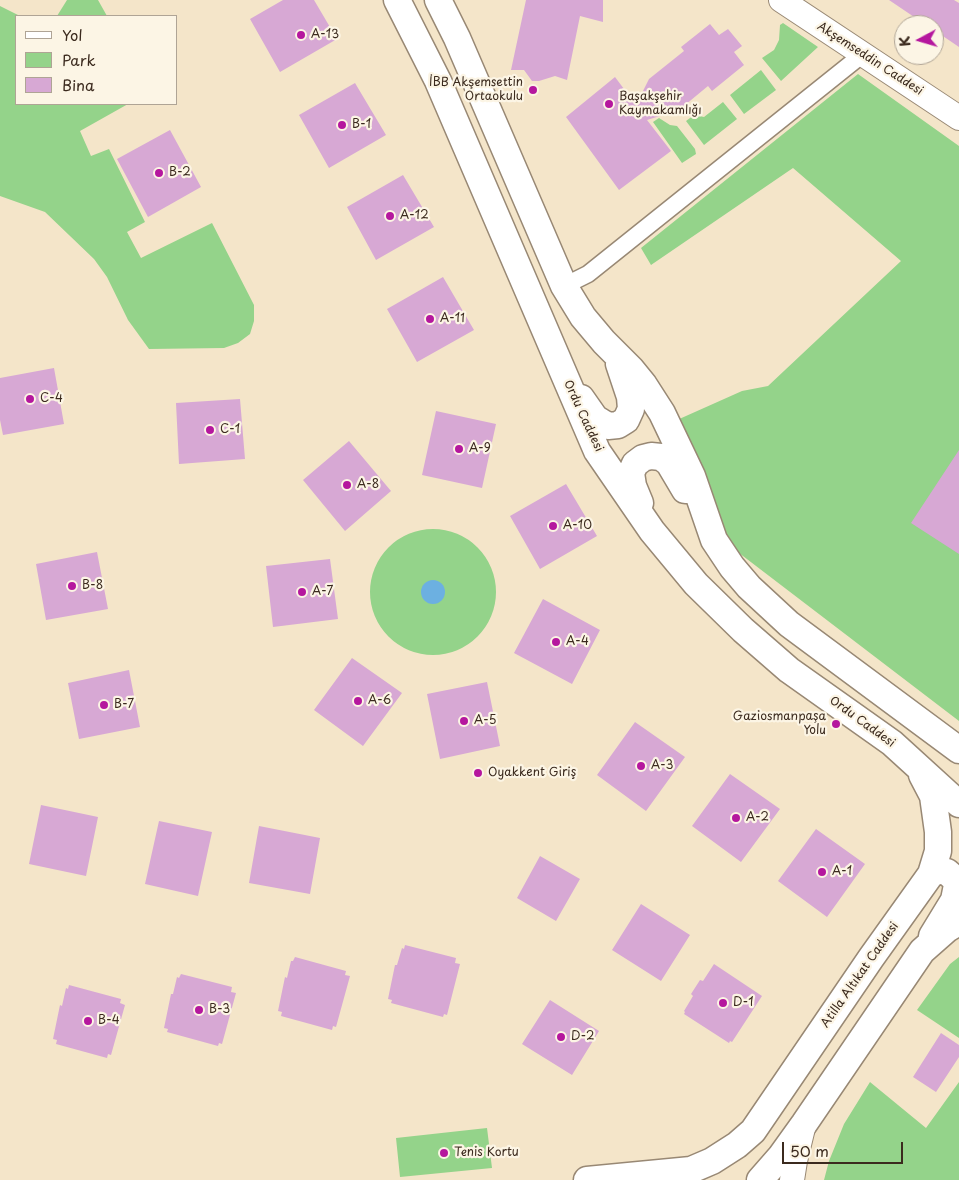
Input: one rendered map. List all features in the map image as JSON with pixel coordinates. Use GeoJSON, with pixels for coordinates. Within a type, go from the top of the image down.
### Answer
{"type":"FeatureCollection","features":[{"type":"Feature","properties":{"kind":"main road","name":"Ordu Caddesi"},"geometry":{"type":"LineString","coordinates":[[397,0],[438,81],[597,451],[652,531],[696,584],[743,630],[789,670],[892,743],[959,804]]}},
{"type":"Feature","properties":{"kind":"main road"},"geometry":{"type":"LineString","coordinates":[[438,0],[457,38],[564,286],[583,317],[640,380],[662,412],[692,476],[714,540]]}},
{"type":"Feature","properties":{"kind":"main road"},"geometry":{"type":"LineString","coordinates":[[556,359],[595,418],[608,426],[618,425],[626,420],[631,410],[630,397],[616,355]]}},
{"type":"Feature","properties":{"kind":"main road"},"geometry":{"type":"LineString","coordinates":[[652,531],[633,486],[631,473],[635,464],[643,458],[651,456],[661,458],[669,463],[732,567],[789,624],[956,745]]}},
{"type":"Feature","properties":{"kind":"main road","name":"Atilla Altıkat Caddesi"},"geometry":{"type":"LineString","coordinates":[[587,1180],[691,1170],[712,1162],[738,1145],[753,1131],[855,981],[931,874],[938,851],[937,814],[933,796],[915,762]]}},
{"type":"Feature","properties":{"kind":"main road"},"geometry":{"type":"LineString","coordinates":[[760,1180],[781,1156],[804,1124],[922,951],[954,900],[956,892],[955,879],[947,872],[936,871],[931,874]]}},
{"type":"Feature","properties":{"kind":"main road"},"geometry":{"type":"LineString","coordinates":[[922,951],[947,929],[959,922]]}},
{"type":"Feature","properties":{"kind":"street","name":"Akşemseddin Caddesi"},"geometry":{"type":"LineString","coordinates":[[781,0],[959,118]]}},
{"type":"Feature","properties":{"kind":"street"},"geometry":{"type":"LineString","coordinates":[[564,286],[588,274],[863,54]]}},
{"type":"Feature","properties":{"kind":"street"},"geometry":{"type":"LineString","coordinates":[[792,1180],[804,1124]]}},
{"type":"Feature","properties":{"kind":"green space"},"geometry":{"type":"Polygon","coordinates":[[[67,0],[98,0],[106,15],[58,15],[67,0]]]}},
{"type":"Feature","properties":{"kind":"green space"},"geometry":{"type":"Polygon","coordinates":[[[0,6],[18,15],[15,15],[15,105],[126,105],[80,131],[91,156],[109,149],[145,222],[127,232],[141,258],[212,223],[254,305],[254,321],[250,334],[238,343],[224,348],[149,349],[128,320],[107,277],[94,259],[45,212],[0,196],[0,6]]]}},
{"type":"Feature","properties":{"kind":"green space"},"geometry":{"type":"Polygon","coordinates":[[[783,23],[818,47],[781,81],[762,58],[774,50],[779,40],[780,25],[783,23]]]}},
{"type":"Feature","properties":{"kind":"green space"},"geometry":{"type":"Polygon","coordinates":[[[761,70],[776,90],[744,114],[730,95],[761,70]]]}},
{"type":"Feature","properties":{"kind":"green space"},"geometry":{"type":"Polygon","coordinates":[[[858,74],[959,146],[959,721],[722,540],[677,420],[742,391],[768,386],[901,261],[793,168],[651,265],[641,248],[858,74]]]}},
{"type":"Feature","properties":{"kind":"green space"},"geometry":{"type":"Polygon","coordinates":[[[723,102],[737,119],[704,145],[686,121],[694,115],[704,117],[723,102]]]}},
{"type":"Feature","properties":{"kind":"green space"},"geometry":{"type":"Polygon","coordinates":[[[659,118],[670,125],[677,126],[695,149],[696,154],[682,163],[653,122],[659,118]]]}},
{"type":"Feature","properties":{"kind":"green space"},"geometry":{"type":"Polygon","coordinates":[[[433,529],[457,534],[477,548],[491,568],[496,592],[491,616],[477,636],[457,650],[433,655],[409,650],[389,636],[375,616],[370,592],[375,568],[389,548],[409,534],[433,529]]]}},
{"type":"Feature","properties":{"kind":"green space"},"geometry":{"type":"Polygon","coordinates":[[[959,957],[959,1038],[917,1010],[950,964],[959,957]]]}},
{"type":"Feature","properties":{"kind":"green space"},"geometry":{"type":"Polygon","coordinates":[[[870,1082],[926,1128],[959,1082],[959,1180],[824,1180],[829,1161],[844,1124],[870,1082]]]}},
{"type":"Feature","properties":{"kind":"green space","name":"Tenis Kortu"},"geometry":{"type":"Polygon","coordinates":[[[487,1128],[492,1168],[400,1177],[396,1138],[487,1128]]]}},
{"type":"Feature","properties":{"kind":"water"},"geometry":{"type":"Polygon","coordinates":[[[433,580],[442,583],[445,592],[442,601],[433,604],[424,601],[421,592],[424,583],[433,580]]]}},
{"type":"Feature","properties":{"kind":"building","name":"A-13"},"geometry":{"type":"Polygon","coordinates":[[[283,0],[314,0],[337,39],[280,72],[250,19],[283,0]]]}},
{"type":"Feature","properties":{"kind":"building","name":"İBB Akşemsettin Ortaokulu"},"geometry":{"type":"Polygon","coordinates":[[[526,0],[603,0],[603,22],[580,16],[567,80],[555,76],[532,81],[524,70],[511,70],[526,0]]]}},
{"type":"Feature","properties":{"kind":"building"},"geometry":{"type":"Polygon","coordinates":[[[889,0],[954,0],[959,3],[959,47],[944,37],[944,15],[911,15],[889,0]]]}},
{"type":"Feature","properties":{"kind":"building","name":"Başakşehir Kaymakamlığı"},"geometry":{"type":"Polygon","coordinates":[[[710,24],[719,35],[728,29],[742,46],[734,52],[744,65],[712,91],[708,86],[679,110],[647,120],[671,151],[619,190],[566,117],[615,77],[636,105],[649,79],[684,51],[681,47],[710,24]]]}},
{"type":"Feature","properties":{"kind":"building","name":"B-1"},"geometry":{"type":"Polygon","coordinates":[[[355,83],[386,135],[329,168],[299,115],[355,83]]]}},
{"type":"Feature","properties":{"kind":"building","name":"B-2"},"geometry":{"type":"Polygon","coordinates":[[[170,130],[201,187],[148,217],[117,159],[170,130]]]}},
{"type":"Feature","properties":{"kind":"building","name":"A-12"},"geometry":{"type":"Polygon","coordinates":[[[403,175],[434,227],[376,260],[347,207],[403,175]]]}},
{"type":"Feature","properties":{"kind":"building","name":"A-11"},"geometry":{"type":"Polygon","coordinates":[[[443,277],[474,330],[417,362],[387,309],[443,277]]]}},
{"type":"Feature","properties":{"kind":"building","name":"C-4"},"geometry":{"type":"Polygon","coordinates":[[[54,368],[64,424],[3,435],[0,420],[0,378],[54,368]]]}},
{"type":"Feature","properties":{"kind":"building","name":"C-1"},"geometry":{"type":"Polygon","coordinates":[[[240,399],[245,459],[179,464],[176,403],[240,399]]]}},
{"type":"Feature","properties":{"kind":"building","name":"A-9"},"geometry":{"type":"Polygon","coordinates":[[[436,411],[496,424],[482,488],[422,475],[436,411]]]}},
{"type":"Feature","properties":{"kind":"building","name":"A-8"},"geometry":{"type":"Polygon","coordinates":[[[349,441],[391,491],[345,531],[303,480],[349,441]]]}},
{"type":"Feature","properties":{"kind":"building"},"geometry":{"type":"Polygon","coordinates":[[[959,450],[959,554],[911,523],[959,450]]]}},
{"type":"Feature","properties":{"kind":"building","name":"A-10"},"geometry":{"type":"Polygon","coordinates":[[[566,484],[597,536],[540,569],[510,516],[566,484]]]}},
{"type":"Feature","properties":{"kind":"building","name":"B-8"},"geometry":{"type":"Polygon","coordinates":[[[97,552],[108,609],[46,620],[36,564],[97,552]]]}},
{"type":"Feature","properties":{"kind":"building","name":"A-7"},"geometry":{"type":"Polygon","coordinates":[[[330,559],[338,619],[273,627],[266,566],[330,559]]]}},
{"type":"Feature","properties":{"kind":"building","name":"A-4"},"geometry":{"type":"Polygon","coordinates":[[[543,599],[600,630],[572,684],[514,653],[543,599]]]}},
{"type":"Feature","properties":{"kind":"building","name":"A-6"},"geometry":{"type":"Polygon","coordinates":[[[352,658],[402,693],[363,746],[314,710],[352,658]]]}},
{"type":"Feature","properties":{"kind":"building","name":"B-7"},"geometry":{"type":"Polygon","coordinates":[[[129,670],[140,727],[79,739],[68,683],[129,670]]]}},
{"type":"Feature","properties":{"kind":"building","name":"A-5"},"geometry":{"type":"Polygon","coordinates":[[[487,682],[500,746],[440,759],[427,694],[487,682]]]}},
{"type":"Feature","properties":{"kind":"building","name":"A-3"},"geometry":{"type":"Polygon","coordinates":[[[635,722],[685,757],[646,811],[597,775],[635,722]]]}},
{"type":"Feature","properties":{"kind":"building","name":"A-2"},"geometry":{"type":"Polygon","coordinates":[[[730,774],[780,809],[741,862],[692,826],[730,774]]]}},
{"type":"Feature","properties":{"kind":"building"},"geometry":{"type":"Polygon","coordinates":[[[41,805],[98,817],[86,876],[29,864],[41,805]]]}},
{"type":"Feature","properties":{"kind":"building"},"geometry":{"type":"Polygon","coordinates":[[[159,821],[212,832],[198,896],[145,884],[159,821]]]}},
{"type":"Feature","properties":{"kind":"building"},"geometry":{"type":"Polygon","coordinates":[[[259,826],[320,838],[310,894],[249,883],[259,826]]]}},
{"type":"Feature","properties":{"kind":"building","name":"A-1"},"geometry":{"type":"Polygon","coordinates":[[[816,829],[865,864],[827,917],[778,881],[816,829]]]}},
{"type":"Feature","properties":{"kind":"building"},"geometry":{"type":"Polygon","coordinates":[[[540,856],[580,879],[556,921],[517,898],[540,856]]]}},
{"type":"Feature","properties":{"kind":"building"},"geometry":{"type":"Polygon","coordinates":[[[641,904],[690,935],[661,981],[612,950],[641,904]]]}},
{"type":"Feature","properties":{"kind":"building"},"geometry":{"type":"Polygon","coordinates":[[[405,945],[456,958],[455,963],[460,964],[447,1015],[444,1014],[443,1017],[391,1003],[392,1000],[388,999],[395,965],[397,965],[402,948],[404,949],[405,945]]]}},
{"type":"Feature","properties":{"kind":"building"},"geometry":{"type":"Polygon","coordinates":[[[295,957],[346,971],[345,975],[350,976],[336,1027],[333,1026],[332,1030],[281,1016],[282,1012],[278,1011],[285,977],[287,978],[291,961],[295,957]]]}},
{"type":"Feature","properties":{"kind":"building","name":"D-1"},"geometry":{"type":"Polygon","coordinates":[[[714,964],[762,996],[732,1042],[730,1041],[729,1043],[684,1014],[693,996],[691,994],[700,980],[703,981],[714,964]]]}},
{"type":"Feature","properties":{"kind":"building","name":"B-3"},"geometry":{"type":"Polygon","coordinates":[[[181,974],[232,987],[231,992],[236,993],[222,1044],[219,1043],[218,1046],[167,1032],[168,1029],[164,1028],[171,994],[173,994],[177,977],[179,978],[181,974]]]}},
{"type":"Feature","properties":{"kind":"building","name":"B-4"},"geometry":{"type":"Polygon","coordinates":[[[69,985],[121,999],[120,1003],[125,1005],[111,1055],[108,1054],[107,1058],[56,1044],[57,1040],[53,1039],[60,1005],[62,1006],[66,988],[68,989],[69,985]]]}},
{"type":"Feature","properties":{"kind":"building","name":"D-2"},"geometry":{"type":"Polygon","coordinates":[[[550,1000],[599,1031],[572,1075],[522,1044],[550,1000]]]}},
{"type":"Feature","properties":{"kind":"building"},"geometry":{"type":"Polygon","coordinates":[[[941,1033],[959,1045],[959,1057],[936,1092],[913,1077],[941,1033]]]}},
{"type":"Feature","properties":{"kind":"place","name":"A-13"},"geometry":{"type":"Point","coordinates":[301,35]}},
{"type":"Feature","properties":{"kind":"place","name":"İBB Akşemsettin Ortaokulu"},"geometry":{"type":"Point","coordinates":[533,90]}},
{"type":"Feature","properties":{"kind":"place","name":"Başakşehir Kaymakamlığı"},"geometry":{"type":"Point","coordinates":[609,104]}},
{"type":"Feature","properties":{"kind":"place","name":"B-1"},"geometry":{"type":"Point","coordinates":[342,125]}},
{"type":"Feature","properties":{"kind":"place","name":"B-2"},"geometry":{"type":"Point","coordinates":[159,173]}},
{"type":"Feature","properties":{"kind":"place","name":"A-12"},"geometry":{"type":"Point","coordinates":[390,216]}},
{"type":"Feature","properties":{"kind":"place","name":"A-11"},"geometry":{"type":"Point","coordinates":[430,319]}},
{"type":"Feature","properties":{"kind":"place","name":"C-4"},"geometry":{"type":"Point","coordinates":[30,399]}},
{"type":"Feature","properties":{"kind":"place","name":"C-1"},"geometry":{"type":"Point","coordinates":[210,430]}},
{"type":"Feature","properties":{"kind":"place","name":"A-9"},"geometry":{"type":"Point","coordinates":[459,449]}},
{"type":"Feature","properties":{"kind":"place","name":"A-8"},"geometry":{"type":"Point","coordinates":[347,485]}},
{"type":"Feature","properties":{"kind":"place","name":"A-10"},"geometry":{"type":"Point","coordinates":[553,526]}},
{"type":"Feature","properties":{"kind":"place","name":"B-8"},"geometry":{"type":"Point","coordinates":[72,586]}},
{"type":"Feature","properties":{"kind":"place","name":"A-7"},"geometry":{"type":"Point","coordinates":[302,592]}},
{"type":"Feature","properties":{"kind":"place","name":"A-4"},"geometry":{"type":"Point","coordinates":[556,642]}},
{"type":"Feature","properties":{"kind":"place","name":"A-6"},"geometry":{"type":"Point","coordinates":[358,701]}},
{"type":"Feature","properties":{"kind":"place","name":"B-7"},"geometry":{"type":"Point","coordinates":[104,705]}},
{"type":"Feature","properties":{"kind":"place","name":"A-5"},"geometry":{"type":"Point","coordinates":[464,721]}},
{"type":"Feature","properties":{"kind":"place","name":"Gaziosmanpaşa Yolu"},"geometry":{"type":"Point","coordinates":[836,724]}},
{"type":"Feature","properties":{"kind":"place","name":"A-3"},"geometry":{"type":"Point","coordinates":[641,766]}},
{"type":"Feature","properties":{"kind":"place","name":"Oyakkent Giriş"},"geometry":{"type":"Point","coordinates":[478,773]}},
{"type":"Feature","properties":{"kind":"place","name":"A-2"},"geometry":{"type":"Point","coordinates":[736,818]}},
{"type":"Feature","properties":{"kind":"place","name":"A-1"},"geometry":{"type":"Point","coordinates":[822,872]}},
{"type":"Feature","properties":{"kind":"place","name":"D-1"},"geometry":{"type":"Point","coordinates":[723,1003]}},
{"type":"Feature","properties":{"kind":"place","name":"B-3"},"geometry":{"type":"Point","coordinates":[199,1010]}},
{"type":"Feature","properties":{"kind":"place","name":"B-4"},"geometry":{"type":"Point","coordinates":[88,1021]}},
{"type":"Feature","properties":{"kind":"place","name":"D-2"},"geometry":{"type":"Point","coordinates":[561,1037]}},
{"type":"Feature","properties":{"kind":"place","name":"Tenis Kortu"},"geometry":{"type":"Point","coordinates":[444,1153]}}]}
